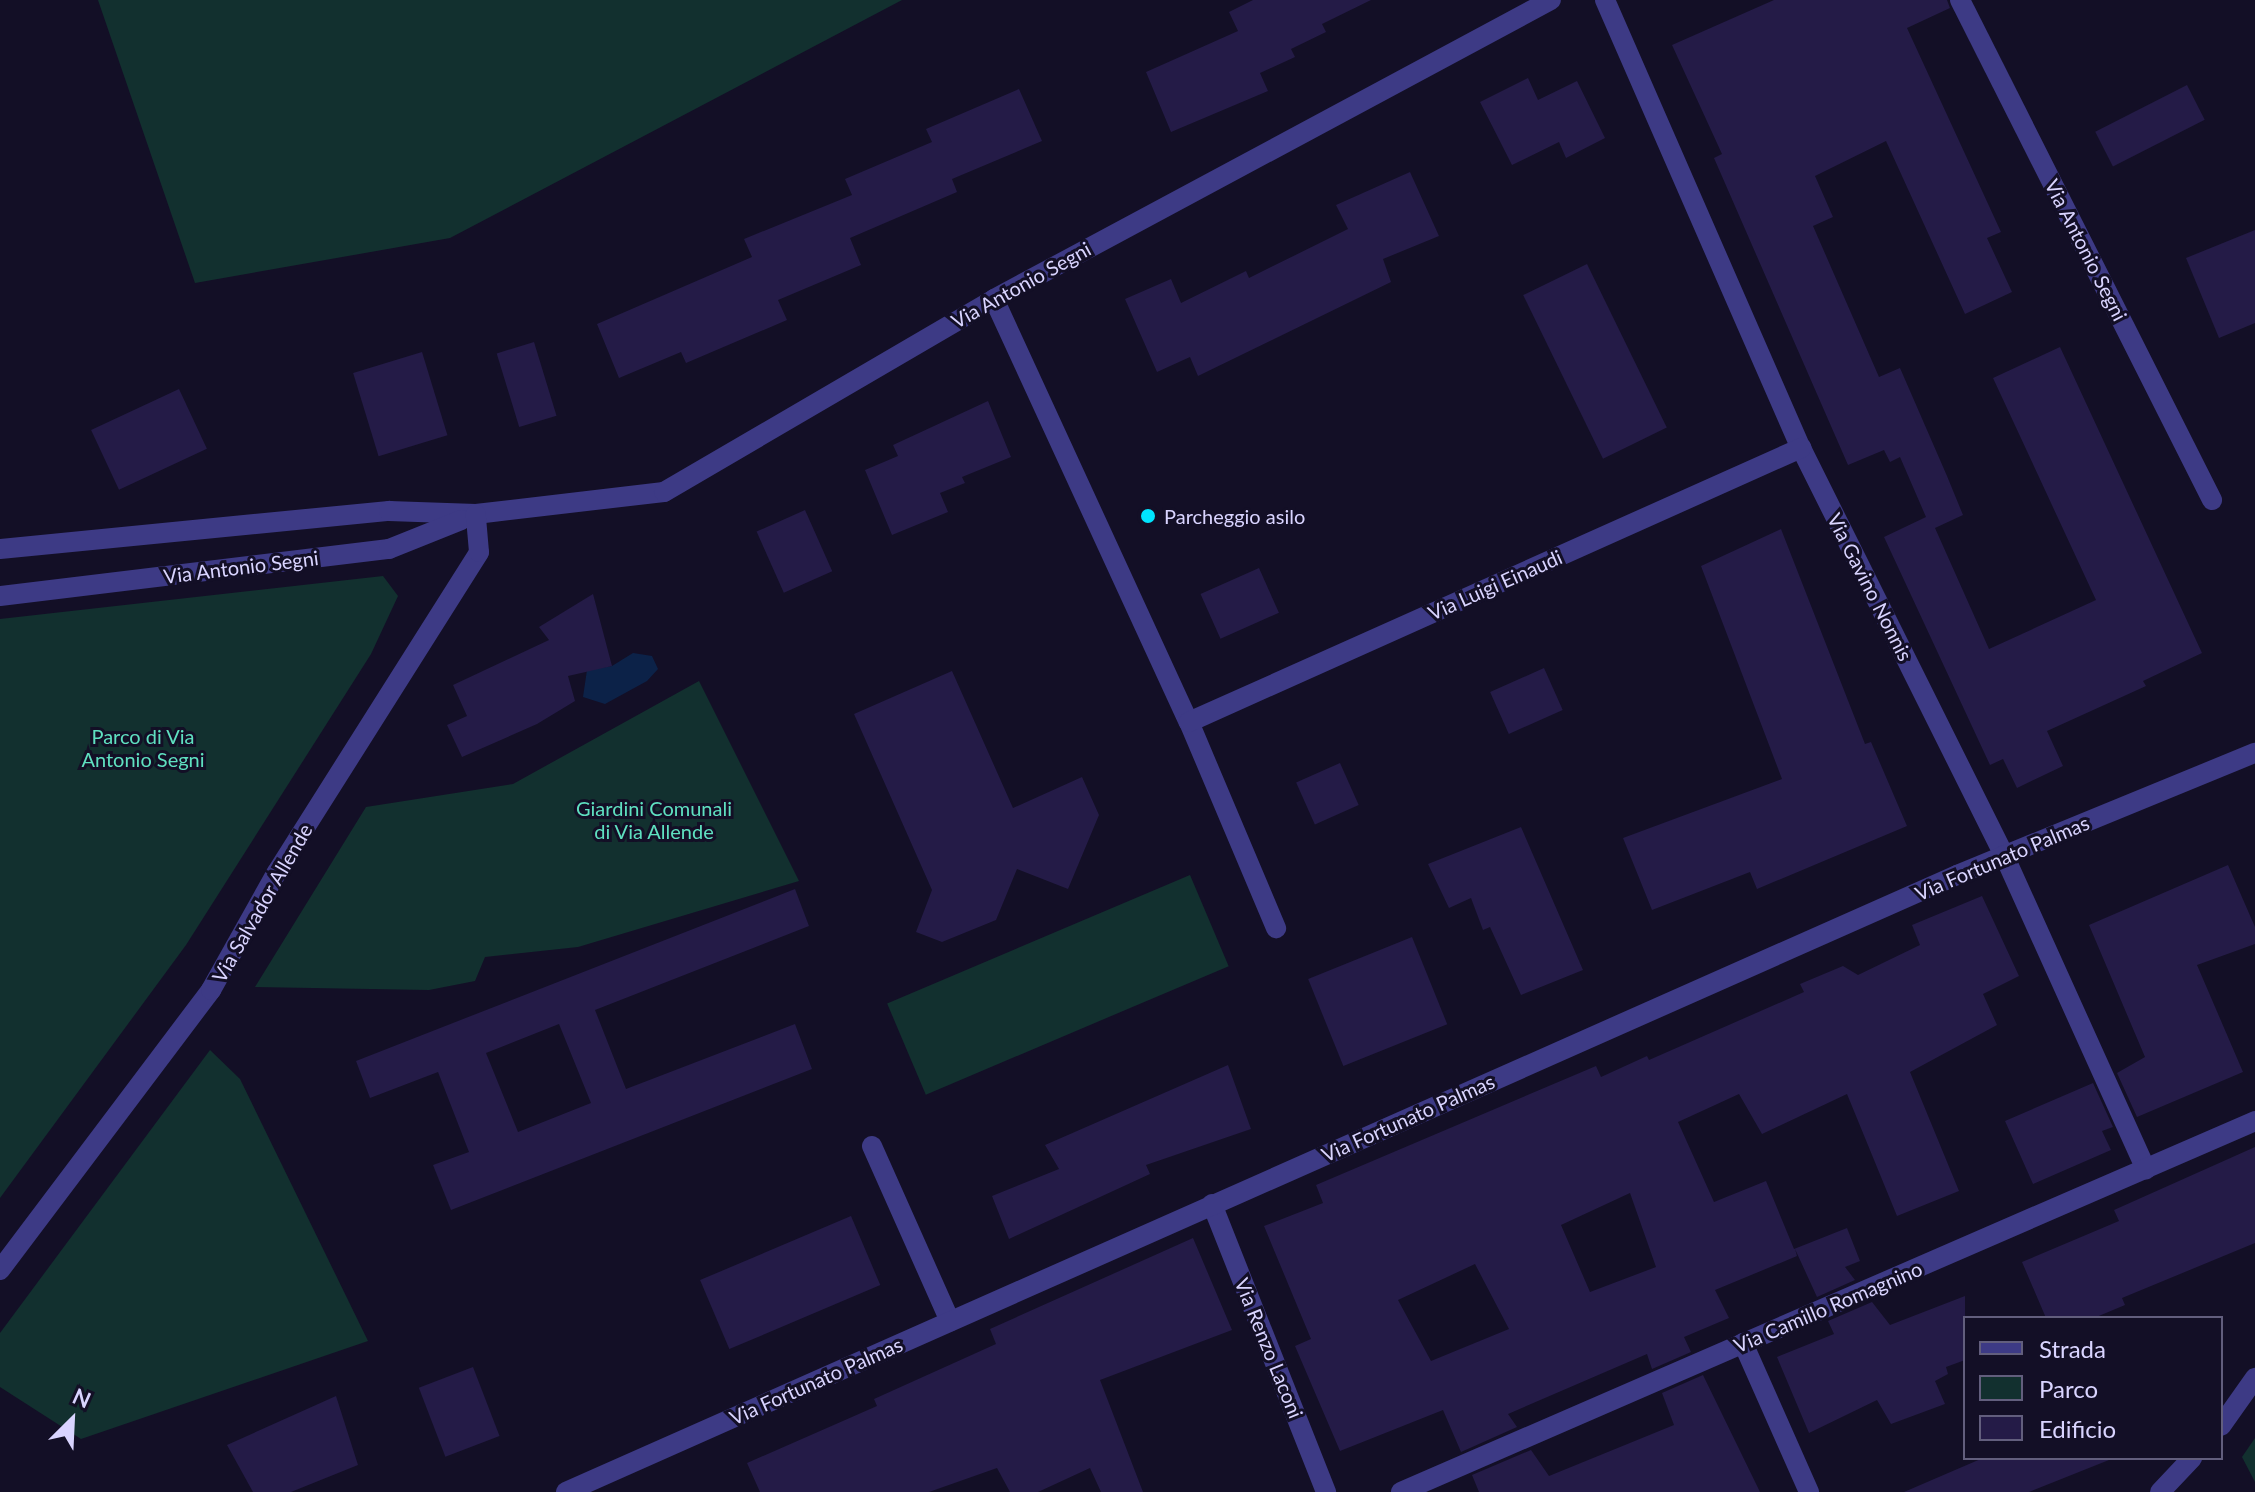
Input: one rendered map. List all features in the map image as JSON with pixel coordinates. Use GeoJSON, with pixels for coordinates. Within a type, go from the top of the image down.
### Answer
{"type":"FeatureCollection","features":[{"type":"Feature","properties":{"kind":"street","name":"Via Antonio Segni"},"geometry":{"type":"LineString","coordinates":[[0,549],[389,511],[476,514],[664,492],[994,299],[1551,0]]}},
{"type":"Feature","properties":{"kind":"street","name":"Via Gavino Nonnis"},"geometry":{"type":"LineString","coordinates":[[1605,0],[1801,448],[2004,855],[2146,1169]]}},
{"type":"Feature","properties":{"kind":"street","name":"Via Antonio Segni"},"geometry":{"type":"LineString","coordinates":[[1960,0],[2212,500]]}},
{"type":"Feature","properties":{"kind":"street"},"geometry":{"type":"LineString","coordinates":[[994,299],[1029,364],[1189,722],[1276,928]]}},
{"type":"Feature","properties":{"kind":"street","name":"Via Luigi Einaudi"},"geometry":{"type":"LineString","coordinates":[[1189,722],[1801,448]]}},
{"type":"Feature","properties":{"kind":"street","name":"Via Antonio Segni"},"geometry":{"type":"LineString","coordinates":[[0,596],[389,549],[476,514]]}},
{"type":"Feature","properties":{"kind":"street","name":"Via Salvador Allende"},"geometry":{"type":"LineString","coordinates":[[0,1270],[211,990],[277,872],[479,552],[476,514]]}},
{"type":"Feature","properties":{"kind":"street","name":"Via Fortunato Palmas"},"geometry":{"type":"LineString","coordinates":[[566,1492],[2004,855],[2255,753]]}},
{"type":"Feature","properties":{"kind":"street","name":"Via Camillo Romagnino"},"geometry":{"type":"LineString","coordinates":[[1401,1492],[2255,1121]]}},
{"type":"Feature","properties":{"kind":"street"},"geometry":{"type":"LineString","coordinates":[[872,1146],[950,1321]]}},
{"type":"Feature","properties":{"kind":"street","name":"Via Renzo Laconi"},"geometry":{"type":"LineString","coordinates":[[1212,1204],[1326,1492]]}},
{"type":"Feature","properties":{"kind":"street"},"geometry":{"type":"LineString","coordinates":[[1743,1343],[1809,1492]]}},
{"type":"Feature","properties":{"kind":"street"},"geometry":{"type":"LineString","coordinates":[[2223,1423],[2255,1378]]}},
{"type":"Feature","properties":{"kind":"street"},"geometry":{"type":"LineString","coordinates":[[2160,1492],[2190,1460]]}},
{"type":"Feature","properties":{"kind":"green space"},"geometry":{"type":"Polygon","coordinates":[[[98,0],[902,0],[450,238],[195,283],[98,0]]]}},
{"type":"Feature","properties":{"kind":"green space","name":"Parco di Via Antonio Segni"},"geometry":{"type":"Polygon","coordinates":[[[383,576],[398,596],[371,654],[186,945],[0,1198],[0,619],[383,576]]]}},
{"type":"Feature","properties":{"kind":"green space","name":"Giardini Comunali di Via Allende"},"geometry":{"type":"Polygon","coordinates":[[[699,681],[799,881],[578,947],[485,957],[475,981],[429,990],[255,987],[366,807],[513,784],[699,681]]]}},
{"type":"Feature","properties":{"kind":"green space"},"geometry":{"type":"Polygon","coordinates":[[[1190,875],[1229,966],[926,1095],[887,1004],[1190,875]]]}},
{"type":"Feature","properties":{"kind":"green space"},"geometry":{"type":"Polygon","coordinates":[[[210,1050],[240,1079],[368,1341],[81,1439],[0,1387],[0,1333],[210,1050]]]}},
{"type":"Feature","properties":{"kind":"green space"},"geometry":{"type":"Polygon","coordinates":[[[2255,1438],[2255,1482],[2242,1457],[2255,1438]]]}},
{"type":"Feature","properties":{"kind":"water"},"geometry":{"type":"Polygon","coordinates":[[[633,653],[652,656],[658,669],[647,681],[605,704],[583,697],[587,670],[612,666],[633,653]]]}},
{"type":"Feature","properties":{"kind":"building"},"geometry":{"type":"Polygon","coordinates":[[[1253,0],[1371,0],[1322,24],[1326,32],[1291,49],[1295,57],[1260,73],[1268,91],[1171,132],[1146,72],[1238,31],[1229,12],[1253,0]]]}},
{"type":"Feature","properties":{"kind":"building"},"geometry":{"type":"Polygon","coordinates":[[[1774,0],[1947,0],[1950,8],[1907,28],[2001,232],[1987,238],[2012,292],[1965,314],[1886,141],[1815,176],[1833,217],[1813,226],[1879,377],[1900,368],[1947,476],[1963,515],[1935,528],[1989,649],[2096,600],[1993,378],[2060,347],[2202,653],[2143,681],[2146,686],[2047,731],[2063,766],[2017,788],[2003,759],[1990,765],[1884,537],[1926,517],[1900,457],[1890,462],[1884,450],[1848,465],[1714,158],[1722,154],[1672,45],[1774,0]]]}},
{"type":"Feature","properties":{"kind":"building"},"geometry":{"type":"Polygon","coordinates":[[[1528,78],[1538,100],[1577,81],[1605,138],[1566,158],[1559,142],[1512,165],[1480,102],[1528,78]]]}},
{"type":"Feature","properties":{"kind":"building"},"geometry":{"type":"Polygon","coordinates":[[[2187,85],[2205,120],[2113,167],[2095,132],[2187,85]]]}},
{"type":"Feature","properties":{"kind":"building"},"geometry":{"type":"Polygon","coordinates":[[[1019,89],[1042,141],[952,179],[957,192],[850,238],[861,265],[778,300],[787,320],[686,363],[681,352],[619,378],[597,324],[752,257],[744,239],[852,195],[845,179],[932,142],[926,129],[1019,89]]]}},
{"type":"Feature","properties":{"kind":"building"},"geometry":{"type":"Polygon","coordinates":[[[1410,172],[1439,236],[1383,259],[1391,282],[1198,376],[1190,357],[1157,372],[1125,299],[1171,279],[1181,303],[1246,271],[1249,278],[1348,229],[1336,205],[1410,172]]]}},
{"type":"Feature","properties":{"kind":"building"},"geometry":{"type":"Polygon","coordinates":[[[2255,230],[2255,323],[2219,338],[2186,258],[2255,230]]]}},
{"type":"Feature","properties":{"kind":"building"},"geometry":{"type":"Polygon","coordinates":[[[1587,264],[1667,428],[1603,459],[1523,295],[1587,264]]]}},
{"type":"Feature","properties":{"kind":"building"},"geometry":{"type":"Polygon","coordinates":[[[534,342],[557,416],[519,427],[497,353],[534,342]]]}},
{"type":"Feature","properties":{"kind":"building"},"geometry":{"type":"Polygon","coordinates":[[[422,352],[447,435],[379,456],[353,373],[422,352]]]}},
{"type":"Feature","properties":{"kind":"building"},"geometry":{"type":"Polygon","coordinates":[[[179,389],[207,449],[119,490],[91,430],[179,389]]]}},
{"type":"Feature","properties":{"kind":"building"},"geometry":{"type":"Polygon","coordinates":[[[988,401],[1011,457],[962,477],[965,483],[940,493],[948,512],[892,535],[865,470],[898,456],[893,445],[988,401]]]}},
{"type":"Feature","properties":{"kind":"building"},"geometry":{"type":"Polygon","coordinates":[[[805,510],[832,571],[784,593],[757,532],[805,510]]]}},
{"type":"Feature","properties":{"kind":"building"},"geometry":{"type":"Polygon","coordinates":[[[1781,529],[1865,744],[1871,742],[1907,826],[1757,889],[1750,872],[1652,910],[1623,838],[1782,779],[1701,566],[1781,529]]]}},
{"type":"Feature","properties":{"kind":"building"},"geometry":{"type":"Polygon","coordinates":[[[1259,568],[1279,613],[1220,639],[1201,594],[1259,568]]]}},
{"type":"Feature","properties":{"kind":"building"},"geometry":{"type":"Polygon","coordinates":[[[593,594],[612,666],[568,676],[575,701],[537,724],[462,757],[447,725],[467,716],[453,685],[549,640],[539,627],[593,594]]]}},
{"type":"Feature","properties":{"kind":"building"},"geometry":{"type":"Polygon","coordinates":[[[1544,668],[1563,710],[1509,734],[1490,692],[1544,668]]]}},
{"type":"Feature","properties":{"kind":"building"},"geometry":{"type":"Polygon","coordinates":[[[952,671],[1013,808],[1082,777],[1099,815],[1068,889],[1017,869],[996,920],[942,942],[916,932],[932,890],[854,714],[952,671]]]}},
{"type":"Feature","properties":{"kind":"building"},"geometry":{"type":"Polygon","coordinates":[[[1340,763],[1359,805],[1315,825],[1296,783],[1340,763]]]}},
{"type":"Feature","properties":{"kind":"building"},"geometry":{"type":"Polygon","coordinates":[[[1521,827],[1583,970],[1521,995],[1490,927],[1483,930],[1471,898],[1449,908],[1428,864],[1521,827]]]}},
{"type":"Feature","properties":{"kind":"building"},"geometry":{"type":"Polygon","coordinates":[[[2228,865],[2255,927],[2255,944],[2197,965],[2243,1072],[2137,1117],[2117,1073],[2145,1057],[2089,925],[2228,865]]]}},
{"type":"Feature","properties":{"kind":"building"},"geometry":{"type":"Polygon","coordinates":[[[795,889],[809,926],[595,1010],[626,1089],[795,1024],[812,1069],[451,1210],[433,1165],[469,1152],[438,1072],[370,1098],[356,1061],[795,889]],[[559,1024],[486,1053],[518,1132],[591,1103],[559,1024]]]}},
{"type":"Feature","properties":{"kind":"building"},"geometry":{"type":"Polygon","coordinates":[[[1982,896],[2019,976],[1983,994],[1997,1025],[1910,1072],[1959,1191],[1897,1216],[1847,1094],[1762,1134],[1739,1094],[1678,1122],[1714,1202],[1766,1181],[1794,1249],[1847,1228],[1860,1261],[1845,1267],[1855,1280],[1817,1297],[1795,1249],[1797,1256],[1715,1290],[1729,1318],[1684,1337],[1691,1352],[1652,1369],[1647,1354],[1508,1414],[1517,1427],[1461,1452],[1443,1410],[1340,1451],[1295,1346],[1311,1339],[1264,1226],[1323,1203],[1316,1185],[1596,1066],[1601,1077],[1647,1056],[1649,1060],[1804,992],[1800,984],[1843,966],[1858,975],[1920,945],[1912,925],[1982,896]],[[1630,1193],[1561,1225],[1590,1292],[1656,1267],[1630,1193]],[[1475,1264],[1398,1300],[1431,1361],[1509,1329],[1475,1264]]]}},
{"type":"Feature","properties":{"kind":"building"},"geometry":{"type":"Polygon","coordinates":[[[1412,937],[1447,1024],[1343,1066],[1308,979],[1412,937]]]}},
{"type":"Feature","properties":{"kind":"building"},"geometry":{"type":"Polygon","coordinates":[[[1228,1065],[1251,1129],[1146,1165],[1150,1174],[1009,1239],[992,1196],[1059,1169],[1045,1145],[1228,1065]]]}},
{"type":"Feature","properties":{"kind":"building"},"geometry":{"type":"Polygon","coordinates":[[[2093,1083],[2113,1127],[2102,1131],[2111,1150],[2033,1184],[2005,1121],[2093,1083]]]}},
{"type":"Feature","properties":{"kind":"building"},"geometry":{"type":"Polygon","coordinates":[[[2255,1147],[2255,1243],[2122,1298],[2125,1305],[2099,1316],[2045,1316],[2022,1262],[2119,1221],[2114,1210],[2255,1147]]]}},
{"type":"Feature","properties":{"kind":"building"},"geometry":{"type":"Polygon","coordinates":[[[851,1216],[880,1285],[729,1349],[700,1280],[851,1216]]]}},
{"type":"Feature","properties":{"kind":"building"},"geometry":{"type":"Polygon","coordinates":[[[1193,1238],[1232,1330],[1100,1380],[1143,1492],[1101,1492],[1090,1468],[1038,1492],[1010,1492],[997,1468],[929,1492],[760,1492],[747,1463],[877,1406],[874,1399],[996,1344],[990,1329],[1193,1238]]]}},
{"type":"Feature","properties":{"kind":"building"},"geometry":{"type":"Polygon","coordinates":[[[1965,1296],[1963,1361],[1946,1367],[1948,1374],[1935,1381],[1945,1404],[1891,1424],[1877,1400],[1809,1433],[1777,1357],[1834,1334],[1828,1321],[1872,1302],[1890,1325],[1965,1296]]]}},
{"type":"Feature","properties":{"kind":"building"},"geometry":{"type":"Polygon","coordinates":[[[473,1367],[500,1436],[445,1457],[419,1388],[473,1367]]]}},
{"type":"Feature","properties":{"kind":"building"},"geometry":{"type":"Polygon","coordinates":[[[1703,1375],[1760,1492],[1479,1492],[1472,1475],[1531,1450],[1549,1476],[1674,1425],[1662,1393],[1703,1375]]]}},
{"type":"Feature","properties":{"kind":"building"},"geometry":{"type":"Polygon","coordinates":[[[336,1396],[358,1465],[291,1492],[253,1492],[227,1445],[336,1396]]]}},
{"type":"Feature","properties":{"kind":"building"},"geometry":{"type":"Polygon","coordinates":[[[1978,1460],[2109,1460],[2029,1492],[1904,1492],[1978,1460]]]}},
{"type":"Feature","properties":{"kind":"place","name":"Parcheggio asilo"},"geometry":{"type":"Point","coordinates":[1148,516]}}]}
